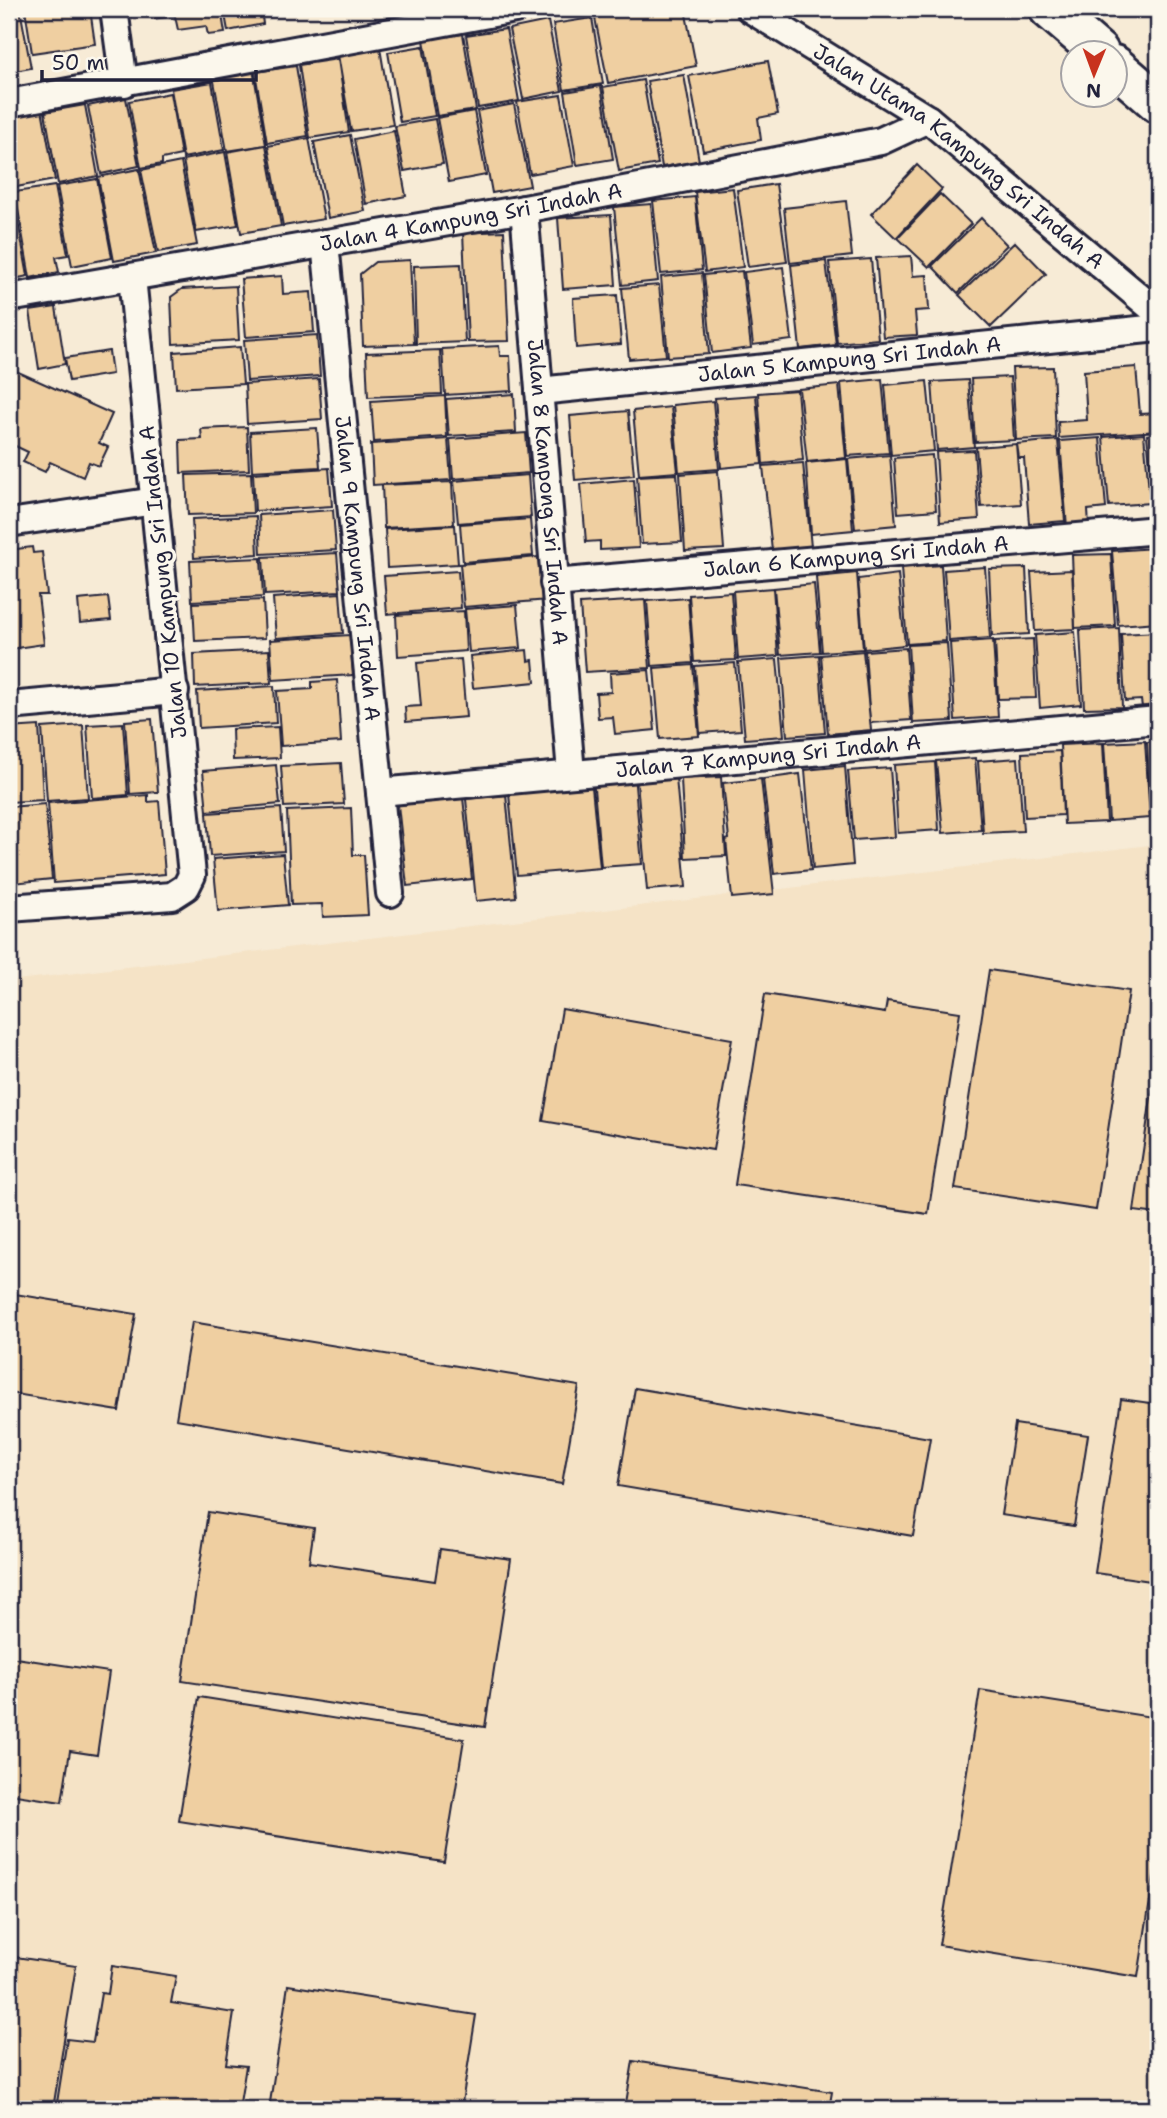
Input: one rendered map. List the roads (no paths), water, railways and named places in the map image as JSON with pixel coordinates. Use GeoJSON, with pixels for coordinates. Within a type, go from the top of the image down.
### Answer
{"type":"FeatureCollection","features":[{"type":"Feature","properties":{"kind":"highway"},"geometry":{"type":"LineString","coordinates":[[1049,9],[1083,38]]}},
{"type":"Feature","properties":{"kind":"highway"},"geometry":{"type":"LineString","coordinates":[[1128,76],[1158,103]]}},
{"type":"Feature","properties":{"kind":"street"},"geometry":{"type":"LineString","coordinates":[[114,9],[124,83]]}},
{"type":"Feature","properties":{"kind":"street"},"geometry":{"type":"LineString","coordinates":[[9,103],[515,9]]}},
{"type":"Feature","properties":{"kind":"street","name":"Jalan Utama Kampung Sri Indah A"},"geometry":{"type":"LineString","coordinates":[[750,9],[928,119],[1158,313]]}},
{"type":"Feature","properties":{"kind":"street","name":"Jalan 4 Kampung Sri Indah A"},"geometry":{"type":"LineString","coordinates":[[9,298],[524,209],[881,141],[928,119]]}},
{"type":"Feature","properties":{"kind":"street","name":"Jalan 8 Kampong Sri Indah A"},"geometry":{"type":"LineString","coordinates":[[524,209],[571,773]]}},
{"type":"Feature","properties":{"kind":"street","name":"Jalan 9 Kampung Sri Indah A"},"geometry":{"type":"LineString","coordinates":[[325,243],[390,893]]}},
{"type":"Feature","properties":{"kind":"street","name":"Jalan 10 Kampung Sri Indah A"},"geometry":{"type":"LineString","coordinates":[[9,908],[172,896],[186,887],[192,875],[132,276]]}},
{"type":"Feature","properties":{"kind":"street","name":"Jalan 5 Kampung Sri Indah A"},"geometry":{"type":"LineString","coordinates":[[539,391],[1158,328]]}},
{"type":"Feature","properties":{"kind":"street"},"geometry":{"type":"LineString","coordinates":[[9,523],[155,501]]}},
{"type":"Feature","properties":{"kind":"street","name":"Jalan 6 Kampung Sri Indah A"},"geometry":{"type":"LineString","coordinates":[[554,583],[1158,530]]}},
{"type":"Feature","properties":{"kind":"street"},"geometry":{"type":"LineString","coordinates":[[9,705],[174,691]]}},
{"type":"Feature","properties":{"kind":"street","name":"Jalan 7 Kampung Sri Indah A"},"geometry":{"type":"LineString","coordinates":[[380,792],[1158,720]]}}]}
